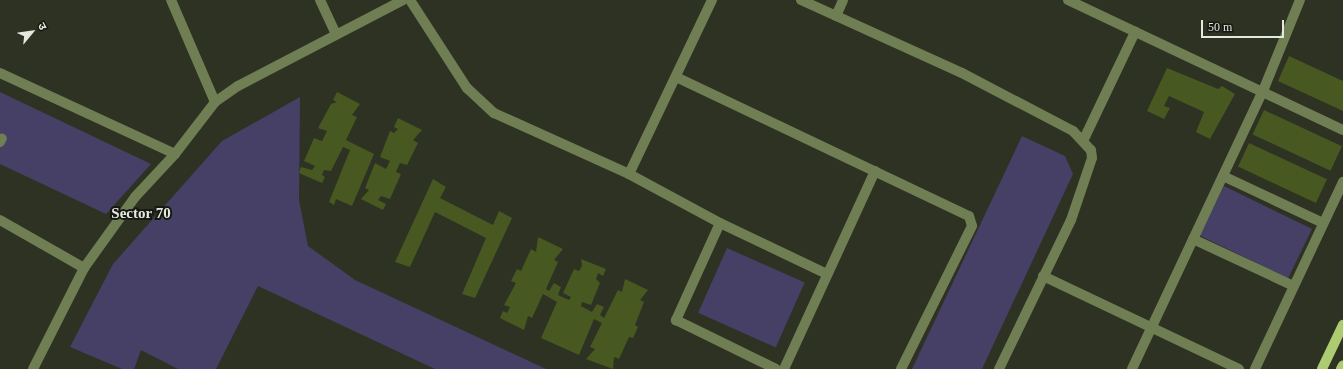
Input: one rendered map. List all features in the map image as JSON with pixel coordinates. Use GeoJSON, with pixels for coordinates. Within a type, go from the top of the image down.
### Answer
{"type":"FeatureCollection","features":[{"type":"Feature","properties":{"kind":"main road"},"geometry":{"type":"LineString","coordinates":[[1322,369],[1343,325]]}},
{"type":"Feature","properties":{"kind":"main road"},"geometry":{"type":"LineString","coordinates":[[1341,369],[1343,365]]}},
{"type":"Feature","properties":{"kind":"street"},"geometry":{"type":"LineString","coordinates":[[171,0],[215,102]]}},
{"type":"Feature","properties":{"kind":"street"},"geometry":{"type":"LineString","coordinates":[[320,0],[336,35]]}},
{"type":"Feature","properties":{"kind":"street"},"geometry":{"type":"LineString","coordinates":[[33,369],[84,268],[135,197],[175,154],[215,102],[403,0]]}},
{"type":"Feature","properties":{"kind":"street"},"geometry":{"type":"LineString","coordinates":[[410,0],[468,88],[485,107],[629,174],[720,223],[827,274]]}},
{"type":"Feature","properties":{"kind":"street"},"geometry":{"type":"LineString","coordinates":[[629,174],[712,0]]}},
{"type":"Feature","properties":{"kind":"street"},"geometry":{"type":"LineString","coordinates":[[801,0],[962,74],[1073,130],[1084,140],[1091,150],[1092,158],[1071,220],[999,369]]}},
{"type":"Feature","properties":{"kind":"street"},"geometry":{"type":"LineString","coordinates":[[836,16],[843,0]]}},
{"type":"Feature","properties":{"kind":"street"},"geometry":{"type":"LineString","coordinates":[[1068,0],[1343,130]]}},
{"type":"Feature","properties":{"kind":"street"},"geometry":{"type":"LineString","coordinates":[[1132,369],[1263,91],[1300,0]]}},
{"type":"Feature","properties":{"kind":"street"},"geometry":{"type":"LineString","coordinates":[[1084,140],[1135,32]]}},
{"type":"Feature","properties":{"kind":"street"},"geometry":{"type":"LineString","coordinates":[[0,73],[175,154]]}},
{"type":"Feature","properties":{"kind":"street"},"geometry":{"type":"LineString","coordinates":[[676,77],[969,216],[972,221],[901,369]]}},
{"type":"Feature","properties":{"kind":"street"},"geometry":{"type":"LineString","coordinates":[[784,369],[875,171]]}},
{"type":"Feature","properties":{"kind":"street"},"geometry":{"type":"LineString","coordinates":[[1223,176],[1323,223]]}},
{"type":"Feature","properties":{"kind":"street"},"geometry":{"type":"LineString","coordinates":[[1254,369],[1343,182]]}},
{"type":"Feature","properties":{"kind":"street"},"geometry":{"type":"LineString","coordinates":[[0,220],[84,268]]}},
{"type":"Feature","properties":{"kind":"street"},"geometry":{"type":"LineString","coordinates":[[720,223],[676,320],[776,369]]}},
{"type":"Feature","properties":{"kind":"street"},"geometry":{"type":"LineString","coordinates":[[1194,239],[1294,286]]}},
{"type":"Feature","properties":{"kind":"street"},"geometry":{"type":"LineString","coordinates":[[1043,276],[1239,369]]}},
{"type":"Feature","properties":{"kind":"shaded area"},"geometry":{"type":"Polygon","coordinates":[[[0,92],[151,164],[106,214],[0,164],[0,92]]]}},
{"type":"Feature","properties":{"kind":"shaded area"},"geometry":{"type":"Polygon","coordinates":[[[300,97],[299,200],[308,246],[355,280],[546,369],[435,369],[258,286],[216,369],[178,369],[141,350],[134,369],[122,369],[70,347],[113,264],[222,141],[300,97]]]}},
{"type":"Feature","properties":{"kind":"shaded area"},"geometry":{"type":"Polygon","coordinates":[[[1022,136],[1065,156],[1073,174],[982,369],[912,369],[1022,136]]]}},
{"type":"Feature","properties":{"kind":"shaded area"},"geometry":{"type":"Polygon","coordinates":[[[1224,186],[1312,229],[1288,278],[1200,235],[1224,186]]]}},
{"type":"Feature","properties":{"kind":"shaded area"},"geometry":{"type":"Polygon","coordinates":[[[727,248],[805,283],[776,347],[698,313],[727,248]]]}},
{"type":"Feature","properties":{"kind":"building"},"geometry":{"type":"Polygon","coordinates":[[[1289,56],[1343,81],[1343,111],[1278,81],[1289,56]]]}},
{"type":"Feature","properties":{"kind":"building"},"geometry":{"type":"Polygon","coordinates":[[[1167,68],[1218,89],[1222,86],[1235,94],[1210,139],[1196,132],[1204,112],[1169,96],[1164,106],[1170,108],[1164,119],[1147,111],[1167,68]]]}},
{"type":"Feature","properties":{"kind":"building"},"geometry":{"type":"Polygon","coordinates":[[[337,92],[360,104],[352,115],[357,117],[346,140],[374,154],[352,206],[336,199],[334,205],[329,202],[350,150],[343,147],[331,171],[324,170],[322,175],[325,177],[322,183],[299,173],[301,167],[312,170],[315,166],[304,161],[314,138],[322,141],[327,131],[318,128],[331,104],[337,102],[333,100],[337,92]]]}},
{"type":"Feature","properties":{"kind":"building"},"geometry":{"type":"Polygon","coordinates":[[[1264,110],[1342,146],[1331,171],[1253,134],[1264,110]]]}},
{"type":"Feature","properties":{"kind":"building"},"geometry":{"type":"Polygon","coordinates":[[[398,118],[422,130],[413,140],[418,143],[407,165],[400,163],[396,172],[401,174],[390,199],[381,196],[378,200],[386,204],[383,210],[361,199],[369,190],[365,188],[375,163],[386,169],[390,161],[380,157],[390,131],[394,133],[398,129],[394,127],[398,118]]]}},
{"type":"Feature","properties":{"kind":"building"},"geometry":{"type":"Polygon","coordinates":[[[1249,143],[1327,179],[1316,203],[1238,167],[1249,143]]]}},
{"type":"Feature","properties":{"kind":"building"},"geometry":{"type":"Polygon","coordinates":[[[433,179],[446,187],[440,198],[493,225],[499,211],[512,218],[475,298],[462,294],[486,238],[435,212],[410,267],[395,262],[433,179]]]}},
{"type":"Feature","properties":{"kind":"building"},"geometry":{"type":"Polygon","coordinates":[[[538,237],[563,249],[554,260],[558,262],[546,289],[549,291],[554,283],[561,287],[558,295],[569,300],[571,297],[563,293],[574,269],[579,271],[582,266],[581,259],[606,269],[603,276],[598,273],[596,279],[600,283],[591,305],[582,302],[581,306],[592,312],[597,304],[604,307],[600,315],[604,318],[618,290],[622,292],[625,279],[648,290],[640,300],[644,302],[635,325],[638,327],[633,338],[629,337],[619,359],[614,357],[613,369],[586,359],[595,349],[590,347],[602,323],[594,319],[579,355],[541,338],[557,302],[543,294],[532,318],[528,316],[524,330],[500,318],[503,311],[507,313],[510,307],[504,305],[516,283],[511,281],[517,269],[521,271],[531,249],[536,252],[538,237]]]}},
{"type":"Feature","properties":{"kind":"district","name":"Sector 70"},"geometry":{"type":"Point","coordinates":[141,214]}}]}
